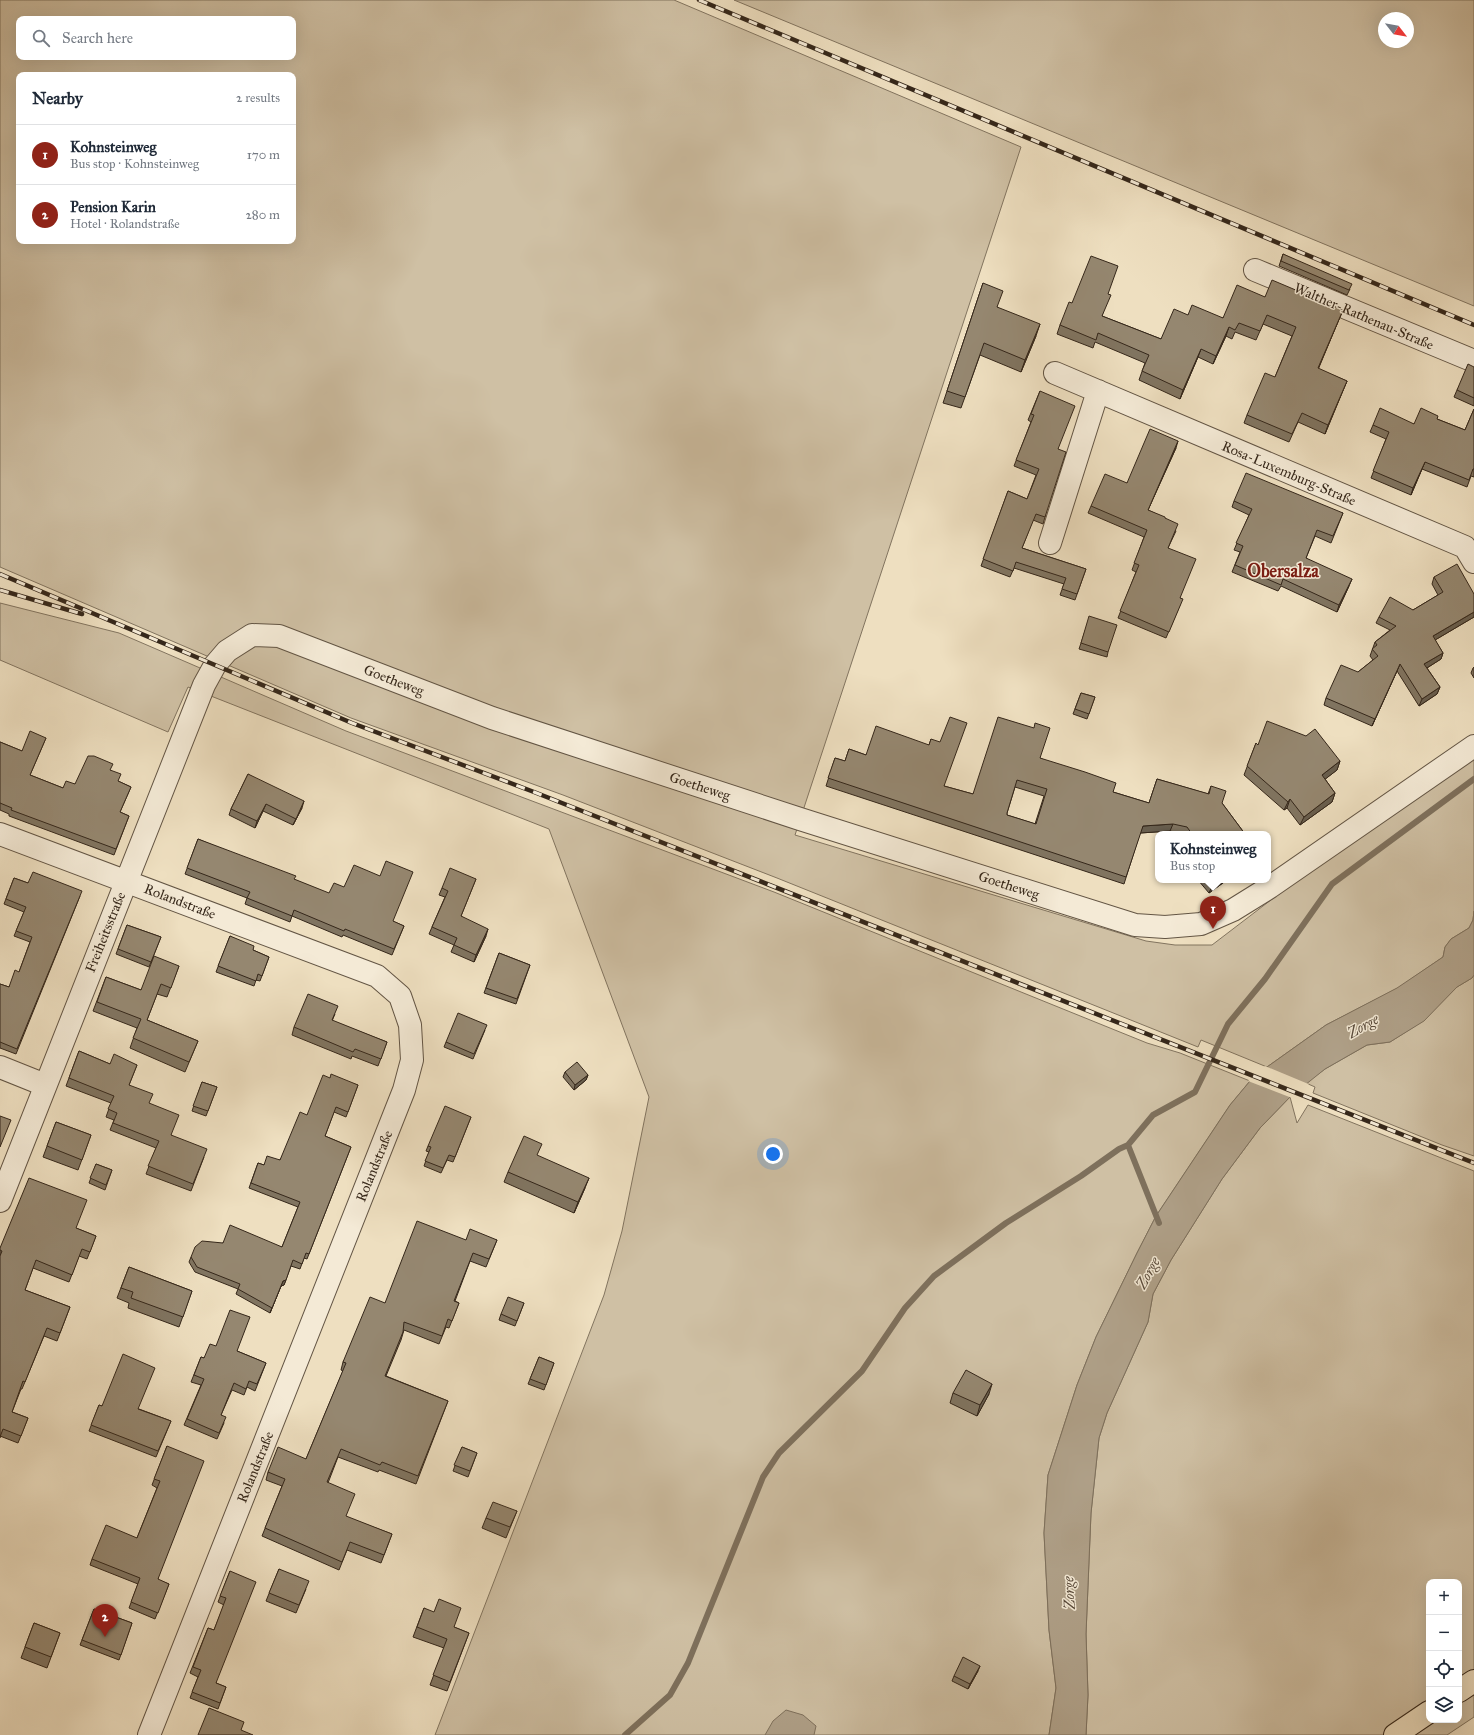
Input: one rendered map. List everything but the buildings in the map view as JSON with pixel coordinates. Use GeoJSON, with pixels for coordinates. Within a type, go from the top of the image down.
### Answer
{"type":"FeatureCollection","features":[{"type":"Feature","properties":{"kind":"main road"},"geometry":{"type":"LineString","coordinates":[[1462,1689],[1474,1681]]}},
{"type":"Feature","properties":{"kind":"main road"},"geometry":{"type":"LineString","coordinates":[[1394,1735],[1426,1714]]}},
{"type":"Feature","properties":{"kind":"street","name":"Walther-Rathenau-Straße"},"geometry":{"type":"LineString","coordinates":[[1255,270],[1474,361]]}},
{"type":"Feature","properties":{"kind":"street","name":"Rosa-Luxemburg-Straße"},"geometry":{"type":"LineString","coordinates":[[1055,373],[1465,547],[1474,562]]}},
{"type":"Feature","properties":{"kind":"street"},"geometry":{"type":"LineString","coordinates":[[1050,543],[1098,392]]}},
{"type":"Feature","properties":{"kind":"street","name":"Goetheweg"},"geometry":{"type":"LineString","coordinates":[[215,665],[227,651],[252,635],[279,636],[492,718],[800,819],[1135,925],[1165,927],[1201,924],[1233,910],[1270,887],[1474,746]]}},
{"type":"Feature","properties":{"kind":"street","name":"Freiheitsstraße"},"geometry":{"type":"LineString","coordinates":[[0,1202],[204,685],[215,665]]}},
{"type":"Feature","properties":{"kind":"street","name":"Rolandstraße"},"geometry":{"type":"LineString","coordinates":[[0,834],[377,976],[400,996],[410,1025],[412,1060],[404,1090],[149,1735]]}},
{"type":"Feature","properties":{"kind":"street"},"geometry":{"type":"LineString","coordinates":[[0,1067],[45,1085]]}},
{"type":"Feature","properties":{"kind":"shaded area"},"geometry":{"type":"Polygon","coordinates":[[[0,0],[674,0],[1021,147],[795,835],[1146,941],[1175,945],[1212,945],[1335,851],[1474,759],[1473,920],[1469,928],[1451,939],[1445,947],[1443,957],[1398,988],[1326,1025],[1267,1067],[1201,1040],[1198,1047],[777,878],[563,795],[351,718],[0,567],[0,0]]]}},
{"type":"Feature","properties":{"kind":"shaded area"},"geometry":{"type":"Polygon","coordinates":[[[734,0],[1474,0],[1474,306],[734,0]]]}},
{"type":"Feature","properties":{"kind":"shaded area"},"geometry":{"type":"Polygon","coordinates":[[[0,603],[119,633],[346,731],[774,892],[1147,1043],[1180,1053],[1250,1081],[1230,1105],[1156,1216],[1137,1253],[1096,1337],[1077,1385],[1048,1475],[1044,1533],[1049,1630],[1056,1688],[1049,1735],[435,1735],[604,1295],[622,1231],[649,1097],[549,829],[188,687],[168,732],[0,660],[0,603]]]}},
{"type":"Feature","properties":{"kind":"shaded area"},"geometry":{"type":"Polygon","coordinates":[[[1474,975],[1474,1156],[1442,1145],[1313,1093],[1315,1087],[1306,1083],[1325,1069],[1367,1045],[1390,1042],[1423,1021],[1457,987],[1472,978],[1474,975]]]}},
{"type":"Feature","properties":{"kind":"shaded area"},"geometry":{"type":"Polygon","coordinates":[[[1290,1097],[1297,1123],[1308,1105],[1474,1171],[1474,1717],[1447,1735],[1086,1735],[1088,1695],[1086,1634],[1091,1513],[1099,1438],[1107,1413],[1148,1322],[1153,1294],[1171,1260],[1222,1179],[1260,1128],[1290,1097]]]}},
{"type":"Feature","properties":{"kind":"water","name":"Zorge"},"geometry":{"type":"Polygon","coordinates":[[[1474,911],[1474,975],[1472,978],[1457,987],[1424,1021],[1390,1042],[1367,1045],[1325,1069],[1290,1097],[1260,1128],[1222,1179],[1171,1260],[1153,1294],[1148,1322],[1107,1413],[1099,1438],[1091,1513],[1086,1634],[1088,1695],[1086,1735],[1049,1735],[1056,1688],[1049,1630],[1044,1533],[1048,1475],[1077,1385],[1096,1337],[1156,1216],[1230,1105],[1250,1081],[1326,1025],[1397,988],[1443,957],[1445,947],[1451,939],[1469,928],[1473,920],[1474,911]]]}},
{"type":"Feature","properties":{"kind":"water"},"geometry":{"type":"Polygon","coordinates":[[[786,1710],[803,1715],[816,1726],[814,1735],[765,1735],[773,1721],[786,1710]]]}},
{"type":"Feature","properties":{"kind":"pier"},"geometry":{"type":"Polygon","coordinates":[[[1265,1066],[1309,1084],[1292,1098],[1248,1081],[1265,1066]]]}},
{"type":"Feature","properties":{"kind":"waterway"},"geometry":{"type":"LineString","coordinates":[[625,1735],[670,1695],[688,1663],[763,1477],[779,1453],[862,1371],[905,1308],[934,1276],[1006,1223],[1081,1176],[1119,1149],[1128,1145],[1153,1115],[1195,1092],[1228,1024],[1265,979],[1332,884],[1474,779]]}},
{"type":"Feature","properties":{"kind":"waterway"},"geometry":{"type":"LineString","coordinates":[[1128,1145],[1159,1223]]}},
{"type":"Feature","properties":{"kind":"railway"},"geometry":{"type":"LineString","coordinates":[[699,0],[1474,325]]}},
{"type":"Feature","properties":{"kind":"railway"},"geometry":{"type":"LineString","coordinates":[[0,574],[352,723],[534,792],[1474,1163]]}},
{"type":"Feature","properties":{"kind":"railway"},"geometry":{"type":"LineString","coordinates":[[0,590],[82,614]]}},
{"type":"Feature","properties":{"kind":"place","name":"Kohnsteinweg"},"geometry":{"type":"Point","coordinates":[1213,929]}},
{"type":"Feature","properties":{"kind":"place","name":"Pension Karin"},"geometry":{"type":"Point","coordinates":[105,1637]}},
{"type":"Feature","properties":{"kind":"district","name":"Obersalza"},"geometry":{"type":"Point","coordinates":[1283,571]}}]}
